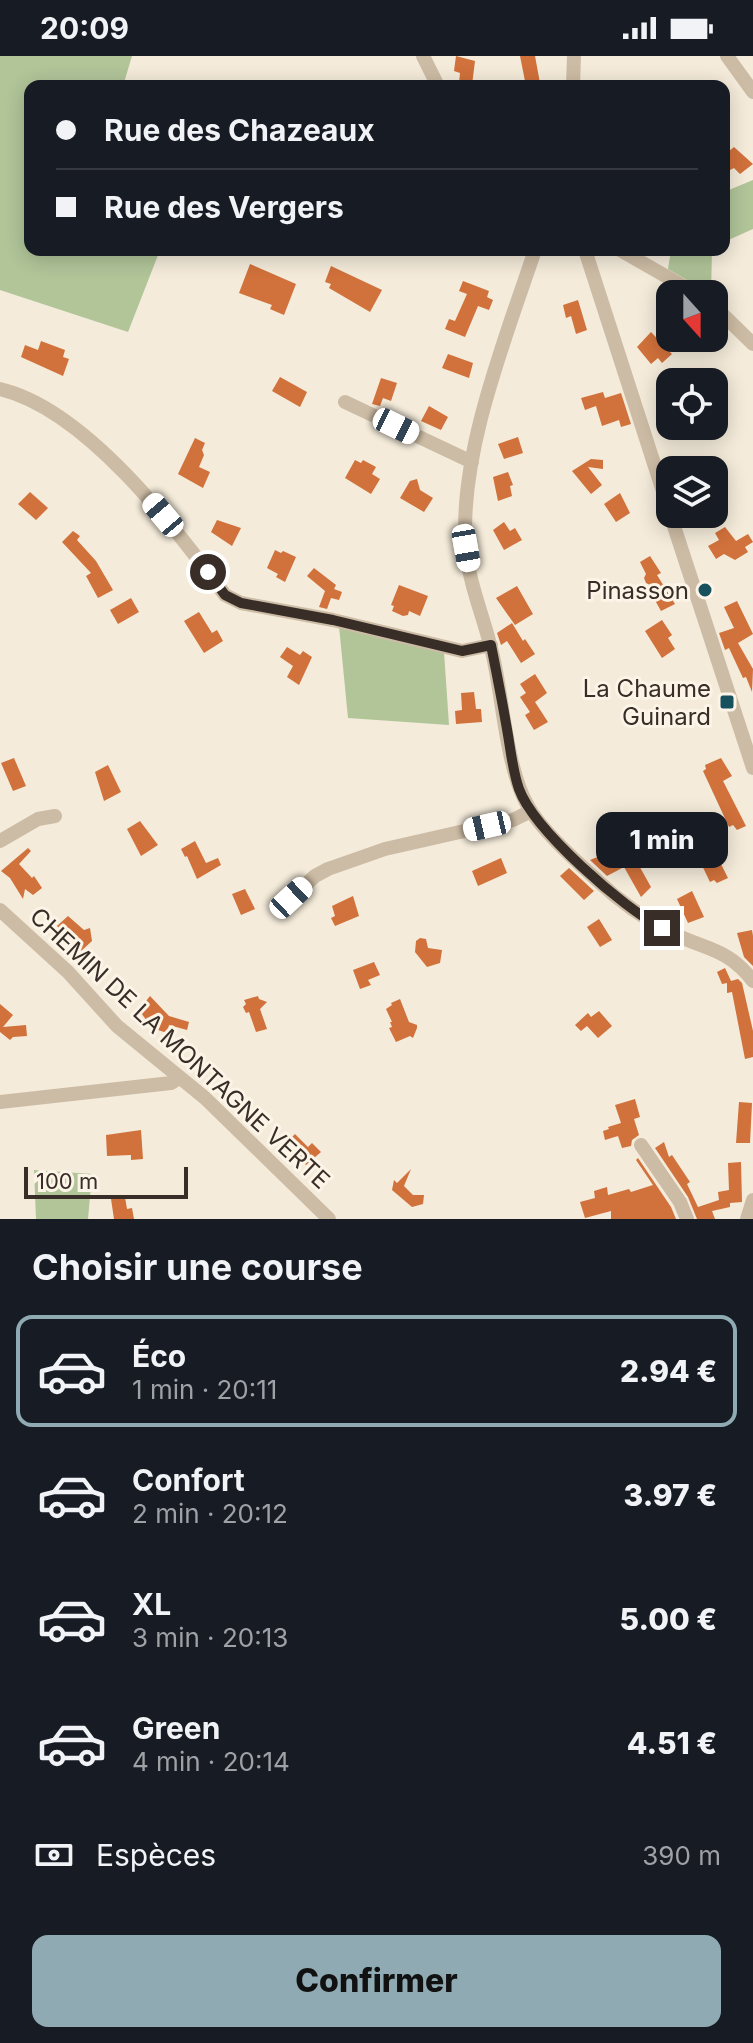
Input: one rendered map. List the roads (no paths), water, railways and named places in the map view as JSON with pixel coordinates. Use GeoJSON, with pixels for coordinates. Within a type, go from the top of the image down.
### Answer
{"type":"FeatureCollection","features":[{"type":"Feature","properties":{"kind":"street"},"geometry":{"type":"LineString","coordinates":[[423,56],[435,80]]}},
{"type":"Feature","properties":{"kind":"street"},"geometry":{"type":"LineString","coordinates":[[573,80],[574,56]]}},
{"type":"Feature","properties":{"kind":"street"},"geometry":{"type":"LineString","coordinates":[[727,56],[753,92]]}},
{"type":"Feature","properties":{"kind":"street"},"geometry":{"type":"LineString","coordinates":[[533,256],[493,374],[472,462],[466,512],[466,548],[472,581],[491,645],[519,788],[531,811],[599,882],[648,920],[724,953],[742,967],[753,981]]}},
{"type":"Feature","properties":{"kind":"street"},"geometry":{"type":"LineString","coordinates":[[587,256],[656,471]]}},
{"type":"Feature","properties":{"kind":"street"},"geometry":{"type":"LineString","coordinates":[[630,256],[672,280]]}},
{"type":"Feature","properties":{"kind":"street"},"geometry":{"type":"LineString","coordinates":[[728,320],[753,344]]}},
{"type":"Feature","properties":{"kind":"street"},"geometry":{"type":"LineString","coordinates":[[0,389],[20,394],[52,410],[83,434],[149,498],[225,595],[241,603],[333,620],[462,651],[491,645]]}},
{"type":"Feature","properties":{"kind":"street"},"geometry":{"type":"LineString","coordinates":[[345,402],[472,462]]}},
{"type":"Feature","properties":{"kind":"street"},"geometry":{"type":"LineString","coordinates":[[675,528],[753,768]]}},
{"type":"Feature","properties":{"kind":"street"},"geometry":{"type":"LineString","coordinates":[[291,898],[315,876],[328,869],[385,849],[513,820],[531,811]]}},
{"type":"Feature","properties":{"kind":"street"},"geometry":{"type":"LineString","coordinates":[[0,841],[38,819],[55,816]]}},
{"type":"Feature","properties":{"kind":"street","name":"CHEMIN DE LA MONTAGNE VERTE"},"geometry":{"type":"LineString","coordinates":[[0,910],[68,972],[117,1026],[205,1098],[329,1219]]}},
{"type":"Feature","properties":{"kind":"street"},"geometry":{"type":"LineString","coordinates":[[0,1102],[171,1083],[179,1078]]}},
{"type":"Feature","properties":{"kind":"street"},"geometry":{"type":"LineString","coordinates":[[641,1145],[680,1202],[687,1219]]}},
{"type":"Feature","properties":{"kind":"street"},"geometry":{"type":"LineString","coordinates":[[747,1219],[753,1200]]}},
{"type":"Feature","properties":{"kind":"place","name":"Pinasson"},"geometry":{"type":"Point","coordinates":[705,590]}},
{"type":"Feature","properties":{"kind":"place","name":"La Chaume Guinard"},"geometry":{"type":"Point","coordinates":[727,702]}}]}
